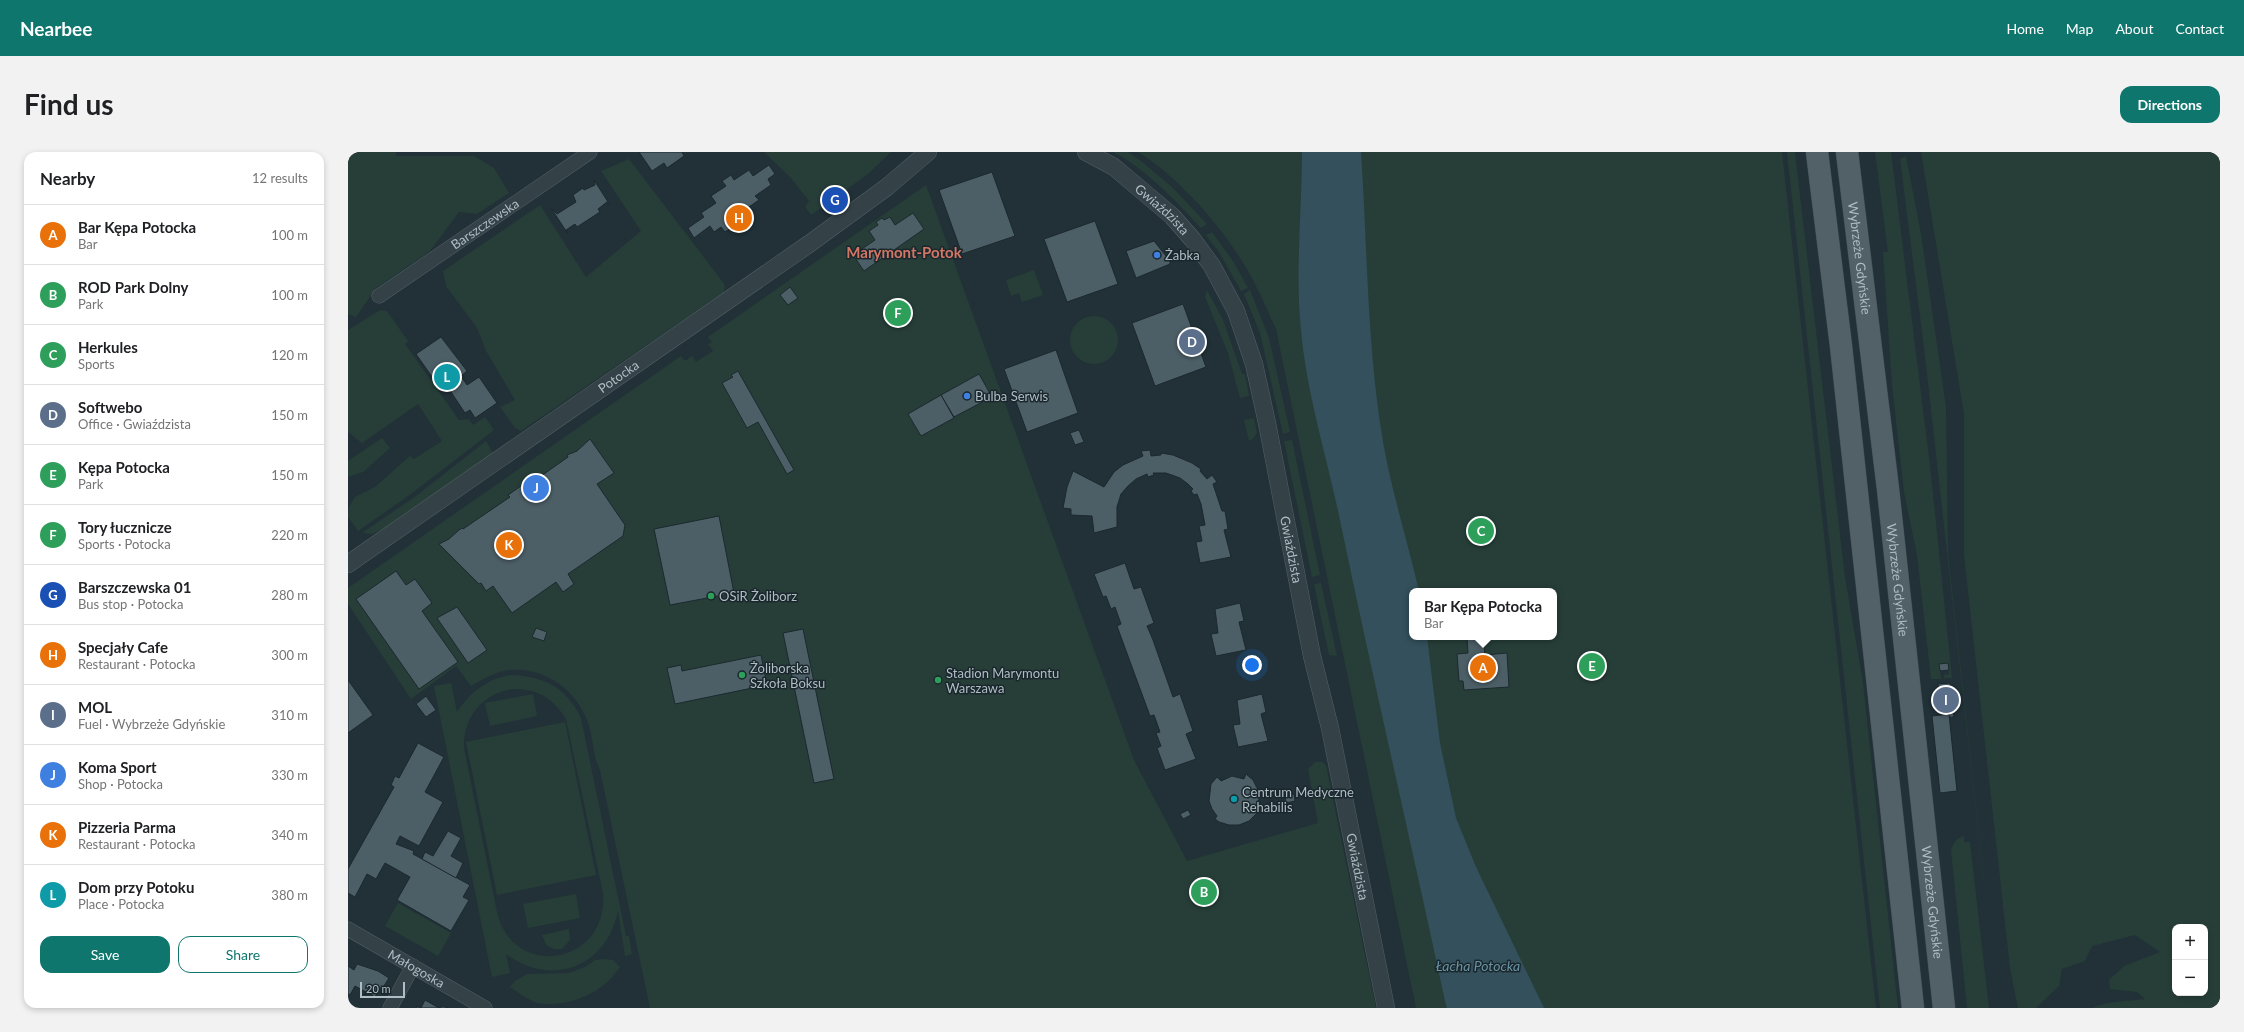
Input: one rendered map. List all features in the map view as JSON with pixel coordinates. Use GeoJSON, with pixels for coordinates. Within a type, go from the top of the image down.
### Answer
{"type":"FeatureCollection","features":[{"type":"Feature","properties":{"kind":"main road"},"geometry":{"type":"LineString","coordinates":[[1816,152],[1841,346],[1912,1008]]}},
{"type":"Feature","properties":{"kind":"main road","name":"Wybrzeże Gdyńskie"},"geometry":{"type":"LineString","coordinates":[[1847,152],[1888,489],[1944,1008]]}},
{"type":"Feature","properties":{"kind":"street","name":"Barszczewska"},"geometry":{"type":"LineString","coordinates":[[379,296],[590,152]]}},
{"type":"Feature","properties":{"kind":"street","name":"Potocka"},"geometry":{"type":"LineString","coordinates":[[887,188],[914,152]]}},
{"type":"Feature","properties":{"kind":"street","name":"Potocka"},"geometry":{"type":"LineString","coordinates":[[348,564],[660,348],[887,188],[928,152]]}},
{"type":"Feature","properties":{"kind":"street","name":"Gwiaździsta"},"geometry":{"type":"LineString","coordinates":[[1086,152],[1114,167],[1144,190],[1172,216],[1194,240],[1212,266],[1236,311],[1254,364],[1267,423],[1312,656],[1330,728],[1386,1008]]}},
{"type":"Feature","properties":{"kind":"street","name":"Małogoska"},"geometry":{"type":"LineString","coordinates":[[348,929],[485,1008]]}},
{"type":"Feature","properties":{"kind":"street"},"geometry":{"type":"LineString","coordinates":[[390,1008],[413,966]]}},
{"type":"Feature","properties":{"kind":"green space"},"geometry":{"type":"Polygon","coordinates":[[[348,152],[396,152],[396,156],[474,156],[494,168],[509,193],[477,214],[459,212],[430,251],[376,288],[356,317],[348,314],[348,152]]]}},
{"type":"Feature","properties":{"kind":"green space"},"geometry":{"type":"Polygon","coordinates":[[[764,152],[891,152],[868,174],[811,215],[805,207],[809,201],[791,178],[764,152]]]}},
{"type":"Feature","properties":{"kind":"green space"},"geometry":{"type":"Polygon","coordinates":[[[1113,152],[1128,152],[1141,161],[1172,187],[1207,224],[1201,228],[1171,196],[1149,177],[1113,152]]]}},
{"type":"Feature","properties":{"kind":"green space"},"geometry":{"type":"Polygon","coordinates":[[[1138,152],[1782,152],[1876,1008],[1416,1008],[1276,329],[1252,278],[1227,238],[1200,206],[1170,176],[1138,152]]]}},
{"type":"Feature","properties":{"kind":"green space"},"geometry":{"type":"Polygon","coordinates":[[[1787,152],[1795,152],[1845,577],[1863,683],[1898,1008],[1880,1008],[1787,152]]]}},
{"type":"Feature","properties":{"kind":"green space"},"geometry":{"type":"Polygon","coordinates":[[[1875,152],[1891,152],[1930,465],[1952,678],[1944,678],[1944,675],[1949,674],[1948,663],[1939,664],[1941,679],[1931,679],[1917,555],[1904,492],[1892,385],[1883,252],[1888,252],[1875,152]]]}},
{"type":"Feature","properties":{"kind":"green space"},"geometry":{"type":"Polygon","coordinates":[[[1921,152],[2220,152],[2220,1008],[2092,1008],[2111,1002],[2145,999],[2137,992],[2110,989],[2109,980],[2124,966],[2160,952],[2135,935],[2092,946],[2085,961],[2062,969],[2059,986],[2036,1008],[2018,1008],[2010,968],[1964,555],[1964,414],[1921,152]]]}},
{"type":"Feature","properties":{"kind":"green space"},"geometry":{"type":"Polygon","coordinates":[[[1906,156],[1921,234],[1946,407],[1948,554],[1998,1008],[1925,356],[1900,159],[1906,156]]]}},
{"type":"Feature","properties":{"kind":"green space"},"geometry":{"type":"Polygon","coordinates":[[[629,159],[725,285],[724,292],[521,431],[515,428],[500,407],[515,400],[486,351],[477,328],[446,286],[443,271],[540,205],[586,277],[641,231],[601,171],[629,159]]]}},
{"type":"Feature","properties":{"kind":"green space","name":"OSiR Żoliborz"},"geometry":{"type":"Polygon","coordinates":[[[926,185],[1134,760],[1187,861],[1318,823],[1308,769],[1315,762],[1322,762],[1326,765],[1376,1008],[650,1008],[600,770],[597,764],[587,720],[575,699],[567,690],[557,683],[535,672],[511,670],[500,672],[471,686],[456,666],[411,699],[348,604],[348,588],[681,356],[685,361],[692,356],[696,362],[713,351],[708,344],[712,342],[708,337],[926,185]]]}},
{"type":"Feature","properties":{"kind":"green space"},"geometry":{"type":"Polygon","coordinates":[[[1212,232],[1235,264],[1248,288],[1241,291],[1219,252],[1206,235],[1212,232]]]}},
{"type":"Feature","properties":{"kind":"green space"},"geometry":{"type":"Polygon","coordinates":[[[1034,270],[1043,295],[1022,302],[1019,293],[1011,296],[1006,280],[1034,270]]]}},
{"type":"Feature","properties":{"kind":"green space"},"geometry":{"type":"Polygon","coordinates":[[[1207,290],[1223,320],[1242,374],[1245,374],[1249,396],[1240,398],[1228,353],[1205,297],[1207,290]]]}},
{"type":"Feature","properties":{"kind":"green space"},"geometry":{"type":"Polygon","coordinates":[[[1250,290],[1269,338],[1290,432],[1283,434],[1260,333],[1244,294],[1250,290]]]}},
{"type":"Feature","properties":{"kind":"green space"},"geometry":{"type":"Polygon","coordinates":[[[380,310],[387,311],[408,341],[405,344],[459,420],[469,419],[473,425],[485,417],[494,430],[411,494],[358,531],[348,517],[349,507],[355,497],[375,487],[410,456],[414,459],[442,441],[418,404],[362,443],[348,432],[348,330],[380,310]]]}},
{"type":"Feature","properties":{"kind":"green space"},"geometry":{"type":"Polygon","coordinates":[[[1094,316],[1103,318],[1111,323],[1116,331],[1118,340],[1116,349],[1111,357],[1103,362],[1094,364],[1085,362],[1077,357],[1072,349],[1070,340],[1072,331],[1077,323],[1085,318],[1094,316]]]}},
{"type":"Feature","properties":{"kind":"green space"},"geometry":{"type":"Polygon","coordinates":[[[1254,418],[1257,433],[1253,439],[1249,441],[1244,420],[1254,418]]]}},
{"type":"Feature","properties":{"kind":"green space"},"geometry":{"type":"Polygon","coordinates":[[[382,438],[390,448],[363,472],[348,477],[348,461],[382,438]]]}},
{"type":"Feature","properties":{"kind":"green space"},"geometry":{"type":"Polygon","coordinates":[[[1292,440],[1320,575],[1312,577],[1284,441],[1292,440]]]}},
{"type":"Feature","properties":{"kind":"green space"},"geometry":{"type":"Polygon","coordinates":[[[486,441],[493,453],[384,529],[372,534],[362,533],[416,496],[486,441]]]}},
{"type":"Feature","properties":{"kind":"green space"},"geometry":{"type":"Polygon","coordinates":[[[1321,583],[1337,656],[1329,655],[1314,584],[1321,583]]]}},
{"type":"Feature","properties":{"kind":"green space"},"geometry":{"type":"Polygon","coordinates":[[[510,675],[522,676],[553,685],[568,698],[581,718],[626,936],[629,936],[632,954],[625,956],[618,911],[612,930],[602,946],[590,958],[575,966],[558,970],[541,970],[523,964],[506,954],[510,973],[492,977],[434,686],[451,683],[457,712],[468,698],[479,688],[501,677],[510,675]],[[522,689],[502,691],[492,696],[476,709],[467,727],[464,748],[497,912],[506,934],[521,948],[539,955],[558,955],[576,949],[591,936],[601,917],[603,893],[566,719],[550,700],[530,690],[522,689]]]}},
{"type":"Feature","properties":{"kind":"green space"},"geometry":{"type":"Polygon","coordinates":[[[533,694],[537,716],[490,726],[485,703],[533,694]]]}},
{"type":"Feature","properties":{"kind":"green space"},"geometry":{"type":"Polygon","coordinates":[[[565,722],[596,875],[497,895],[466,742],[565,722]]]}},
{"type":"Feature","properties":{"kind":"green space"},"geometry":{"type":"Polygon","coordinates":[[[1964,836],[1964,842],[1970,842],[1989,1008],[1967,1008],[1951,850],[1956,841],[1964,836]]]}},
{"type":"Feature","properties":{"kind":"green space"},"geometry":{"type":"Polygon","coordinates":[[[576,894],[580,918],[528,928],[523,904],[576,894]]]}},
{"type":"Feature","properties":{"kind":"green space"},"geometry":{"type":"Polygon","coordinates":[[[398,903],[451,933],[438,956],[385,926],[398,903]]]}},
{"type":"Feature","properties":{"kind":"green space"},"geometry":{"type":"Polygon","coordinates":[[[569,929],[570,940],[562,949],[554,949],[546,945],[542,935],[569,929]]]}},
{"type":"Feature","properties":{"kind":"green space"},"geometry":{"type":"Polygon","coordinates":[[[595,960],[613,960],[620,967],[613,976],[595,991],[573,1001],[549,1004],[537,1003],[510,987],[515,981],[527,974],[569,973],[585,967],[595,960]]]}},
{"type":"Feature","properties":{"kind":"water","name":"Łacha Potocka"},"geometry":{"type":"Polygon","coordinates":[[[1302,152],[1361,152],[1372,356],[1380,423],[1392,486],[1418,588],[1409,588],[1409,640],[1427,640],[1440,743],[1456,818],[1476,867],[1544,1008],[1447,1008],[1308,380],[1299,308],[1302,152]]]}},
{"type":"Feature","properties":{"kind":"building"},"geometry":{"type":"Polygon","coordinates":[[[639,152],[682,152],[684,156],[667,168],[664,163],[652,171],[639,152]]]}},
{"type":"Feature","properties":{"kind":"building"},"geometry":{"type":"Polygon","coordinates":[[[769,165],[775,174],[768,179],[771,185],[755,196],[759,200],[743,211],[747,217],[725,232],[721,227],[714,232],[710,226],[694,238],[688,228],[704,217],[701,213],[716,203],[711,196],[726,186],[722,181],[731,175],[734,180],[749,170],[753,176],[769,165]]]}},
{"type":"Feature","properties":{"kind":"building"},"geometry":{"type":"Polygon","coordinates":[[[992,172],[1015,236],[962,254],[939,190],[992,172]]]}},
{"type":"Feature","properties":{"kind":"building"},"geometry":{"type":"Polygon","coordinates":[[[594,180],[610,205],[607,202],[598,209],[600,212],[577,227],[575,224],[566,230],[568,234],[551,208],[557,214],[576,202],[573,195],[583,188],[584,190],[595,185],[594,180]]]}},
{"type":"Feature","properties":{"kind":"building"},"geometry":{"type":"Polygon","coordinates":[[[913,213],[924,229],[864,271],[853,255],[875,240],[869,231],[878,225],[876,222],[882,218],[884,220],[890,217],[895,225],[913,213]]]}},
{"type":"Feature","properties":{"kind":"building"},"geometry":{"type":"Polygon","coordinates":[[[1095,221],[1118,284],[1067,302],[1044,239],[1095,221]]]}},
{"type":"Feature","properties":{"kind":"building"},"geometry":{"type":"Polygon","coordinates":[[[1154,241],[1170,261],[1170,264],[1136,278],[1126,251],[1154,241]]]}},
{"type":"Feature","properties":{"kind":"building"},"geometry":{"type":"Polygon","coordinates":[[[790,287],[798,298],[788,305],[780,295],[790,287]]]}},
{"type":"Feature","properties":{"kind":"building"},"geometry":{"type":"Polygon","coordinates":[[[1183,304],[1206,367],[1155,386],[1132,323],[1183,304]]]}},
{"type":"Feature","properties":{"kind":"building"},"geometry":{"type":"Polygon","coordinates":[[[441,337],[467,371],[461,376],[467,385],[479,377],[497,403],[475,418],[470,410],[465,413],[441,377],[435,381],[416,354],[441,337]]]}},
{"type":"Feature","properties":{"kind":"building"},"geometry":{"type":"Polygon","coordinates":[[[1056,350],[1078,413],[1027,432],[1004,369],[1056,350]]]}},
{"type":"Feature","properties":{"kind":"building"},"geometry":{"type":"Polygon","coordinates":[[[738,371],[794,470],[787,474],[758,422],[747,428],[722,383],[733,377],[731,375],[738,371]]]}},
{"type":"Feature","properties":{"kind":"building","name":"Bulba Serwis"},"geometry":{"type":"Polygon","coordinates":[[[979,374],[992,397],[954,417],[941,395],[979,374]]]}},
{"type":"Feature","properties":{"kind":"building"},"geometry":{"type":"Polygon","coordinates":[[[941,395],[954,418],[921,436],[908,414],[941,395]]]}},
{"type":"Feature","properties":{"kind":"building"},"geometry":{"type":"Polygon","coordinates":[[[1079,430],[1084,442],[1075,445],[1070,433],[1079,430]]]}},
{"type":"Feature","properties":{"kind":"building"},"geometry":{"type":"Polygon","coordinates":[[[590,439],[614,473],[597,484],[625,525],[623,536],[568,574],[574,584],[563,592],[556,582],[512,613],[493,586],[486,591],[481,583],[479,584],[439,544],[449,539],[459,530],[462,528],[463,529],[510,497],[508,495],[525,483],[527,486],[568,457],[567,455],[577,451],[590,439]]]}},
{"type":"Feature","properties":{"kind":"building"},"geometry":{"type":"Polygon","coordinates":[[[1150,450],[1151,456],[1161,455],[1161,453],[1173,455],[1192,463],[1201,469],[1200,471],[1207,479],[1212,475],[1217,482],[1213,484],[1222,511],[1225,511],[1228,529],[1224,530],[1231,557],[1200,563],[1196,542],[1202,541],[1199,526],[1205,525],[1201,504],[1197,494],[1194,495],[1191,491],[1193,489],[1188,484],[1180,478],[1166,473],[1153,473],[1154,475],[1148,477],[1147,474],[1136,479],[1128,486],[1121,494],[1117,507],[1117,527],[1094,533],[1092,516],[1071,515],[1071,509],[1063,508],[1067,487],[1073,471],[1104,487],[1114,472],[1123,465],[1143,456],[1141,451],[1150,450]]]}},
{"type":"Feature","properties":{"kind":"building"},"geometry":{"type":"Polygon","coordinates":[[[719,516],[734,593],[670,605],[654,529],[719,516]]]}},
{"type":"Feature","properties":{"kind":"building"},"geometry":{"type":"Polygon","coordinates":[[[1125,563],[1134,589],[1141,587],[1154,623],[1147,626],[1173,697],[1180,694],[1193,731],[1186,734],[1196,759],[1165,770],[1157,748],[1161,746],[1156,733],[1160,732],[1154,715],[1150,716],[1117,626],[1121,624],[1115,607],[1111,609],[1106,596],[1103,597],[1094,574],[1125,563]]]}},
{"type":"Feature","properties":{"kind":"building"},"geometry":{"type":"Polygon","coordinates":[[[396,571],[406,585],[415,579],[432,603],[422,611],[458,662],[419,689],[356,599],[396,571]]]}},
{"type":"Feature","properties":{"kind":"building"},"geometry":{"type":"Polygon","coordinates":[[[1240,603],[1244,621],[1239,622],[1246,650],[1216,656],[1211,634],[1218,633],[1215,609],[1240,603]]]}},
{"type":"Feature","properties":{"kind":"building"},"geometry":{"type":"Polygon","coordinates":[[[457,607],[487,650],[468,663],[437,618],[457,607]]]}},
{"type":"Feature","properties":{"kind":"building"},"geometry":{"type":"Polygon","coordinates":[[[536,628],[547,632],[544,641],[532,637],[536,628]]]}},
{"type":"Feature","properties":{"kind":"building"},"geometry":{"type":"Polygon","coordinates":[[[803,629],[834,779],[814,783],[783,633],[803,629]]]}},
{"type":"Feature","properties":{"kind":"building"},"geometry":{"type":"Polygon","coordinates":[[[1467,640],[1483,640],[1485,655],[1507,653],[1509,687],[1464,690],[1463,681],[1459,681],[1457,654],[1468,653],[1467,640]]]}},
{"type":"Feature","properties":{"kind":"building"},"geometry":{"type":"Polygon","coordinates":[[[761,655],[767,685],[675,704],[667,668],[681,665],[682,671],[761,655]]]}},
{"type":"Feature","properties":{"kind":"building"},"geometry":{"type":"Polygon","coordinates":[[[1948,663],[1949,670],[1940,671],[1939,664],[1948,663]]]}},
{"type":"Feature","properties":{"kind":"building"},"geometry":{"type":"Polygon","coordinates":[[[348,680],[373,715],[348,733],[348,680]]]}},
{"type":"Feature","properties":{"kind":"building"},"geometry":{"type":"Polygon","coordinates":[[[1950,683],[1954,717],[1942,718],[1938,684],[1950,683]]]}},
{"type":"Feature","properties":{"kind":"building"},"geometry":{"type":"Polygon","coordinates":[[[1262,694],[1266,712],[1261,714],[1268,741],[1238,747],[1233,725],[1240,724],[1237,700],[1262,694]]]}},
{"type":"Feature","properties":{"kind":"building"},"geometry":{"type":"Polygon","coordinates":[[[426,696],[436,710],[426,717],[416,704],[426,696]]]}},
{"type":"Feature","properties":{"kind":"building"},"geometry":{"type":"Polygon","coordinates":[[[1949,714],[1957,791],[1940,793],[1932,716],[1949,714]]]}},
{"type":"Feature","properties":{"kind":"building"},"geometry":{"type":"Polygon","coordinates":[[[418,743],[444,757],[425,792],[443,802],[419,846],[400,836],[396,844],[414,851],[413,854],[470,885],[463,897],[469,900],[451,931],[397,900],[410,877],[385,863],[376,879],[367,874],[355,897],[348,893],[348,869],[394,787],[391,785],[395,776],[399,778],[418,743]]]}},
{"type":"Feature","properties":{"kind":"building","name":"Centrum Medyczne Rehabilis"},"geometry":{"type":"Polygon","coordinates":[[[1246,774],[1253,780],[1258,790],[1259,800],[1256,808],[1259,810],[1249,821],[1239,825],[1229,825],[1219,822],[1215,819],[1217,816],[1209,801],[1211,784],[1217,777],[1221,781],[1232,776],[1244,779],[1246,774]]]}},
{"type":"Feature","properties":{"kind":"building"},"geometry":{"type":"Polygon","coordinates":[[[1294,794],[1295,801],[1286,803],[1285,796],[1294,794]]]}},
{"type":"Feature","properties":{"kind":"building"},"geometry":{"type":"Polygon","coordinates":[[[1188,810],[1191,815],[1183,819],[1180,814],[1188,810]]]}},
{"type":"Feature","properties":{"kind":"building"},"geometry":{"type":"Polygon","coordinates":[[[448,831],[461,838],[451,856],[463,863],[456,878],[422,859],[425,852],[433,856],[448,831]]]}},
{"type":"Feature","properties":{"kind":"building"},"geometry":{"type":"Polygon","coordinates":[[[357,964],[378,971],[389,978],[382,989],[380,988],[375,997],[355,986],[350,995],[348,994],[348,966],[354,970],[357,964]]]}},
{"type":"Feature","properties":{"kind":"building"},"geometry":{"type":"Polygon","coordinates":[[[425,1000],[439,1008],[421,1008],[425,1000]]]}},
{"type":"Feature","properties":{"kind":"place","name":"Barszczewska 01"},"geometry":{"type":"Point","coordinates":[835,200]}},
{"type":"Feature","properties":{"kind":"place","name":"Specjały Cafe"},"geometry":{"type":"Point","coordinates":[739,218]}},
{"type":"Feature","properties":{"kind":"place","name":"Żabka"},"geometry":{"type":"Point","coordinates":[1157,255]}},
{"type":"Feature","properties":{"kind":"place","name":"Tory łucznicze"},"geometry":{"type":"Point","coordinates":[898,313]}},
{"type":"Feature","properties":{"kind":"place","name":"Softwebo"},"geometry":{"type":"Point","coordinates":[1192,342]}},
{"type":"Feature","properties":{"kind":"place","name":"Dom przy Potoku"},"geometry":{"type":"Point","coordinates":[447,377]}},
{"type":"Feature","properties":{"kind":"place","name":"Bulba Serwis"},"geometry":{"type":"Point","coordinates":[967,396]}},
{"type":"Feature","properties":{"kind":"place","name":"Koma Sport"},"geometry":{"type":"Point","coordinates":[536,488]}},
{"type":"Feature","properties":{"kind":"place","name":"Herkules"},"geometry":{"type":"Point","coordinates":[1481,531]}},
{"type":"Feature","properties":{"kind":"place","name":"Pizzeria Parma"},"geometry":{"type":"Point","coordinates":[509,545]}},
{"type":"Feature","properties":{"kind":"place","name":"OSiR Żoliborz"},"geometry":{"type":"Point","coordinates":[711,596]}},
{"type":"Feature","properties":{"kind":"place","name":"Kępa Potocka"},"geometry":{"type":"Point","coordinates":[1592,666]}},
{"type":"Feature","properties":{"kind":"place","name":"Bar Kępa Potocka"},"geometry":{"type":"Point","coordinates":[1483,668]}},
{"type":"Feature","properties":{"kind":"place","name":"Żoliborska Szkoła Boksu"},"geometry":{"type":"Point","coordinates":[742,675]}},
{"type":"Feature","properties":{"kind":"place","name":"Stadion Marymontu Warszawa"},"geometry":{"type":"Point","coordinates":[938,680]}},
{"type":"Feature","properties":{"kind":"place","name":"MOL"},"geometry":{"type":"Point","coordinates":[1946,700]}},
{"type":"Feature","properties":{"kind":"place","name":"Centrum Medyczne Rehabilis"},"geometry":{"type":"Point","coordinates":[1234,799]}},
{"type":"Feature","properties":{"kind":"place","name":"ROD Park Dolny"},"geometry":{"type":"Point","coordinates":[1204,892]}},
{"type":"Feature","properties":{"kind":"district","name":"Marymont-Potok"},"geometry":{"type":"Point","coordinates":[904,253]}}]}
